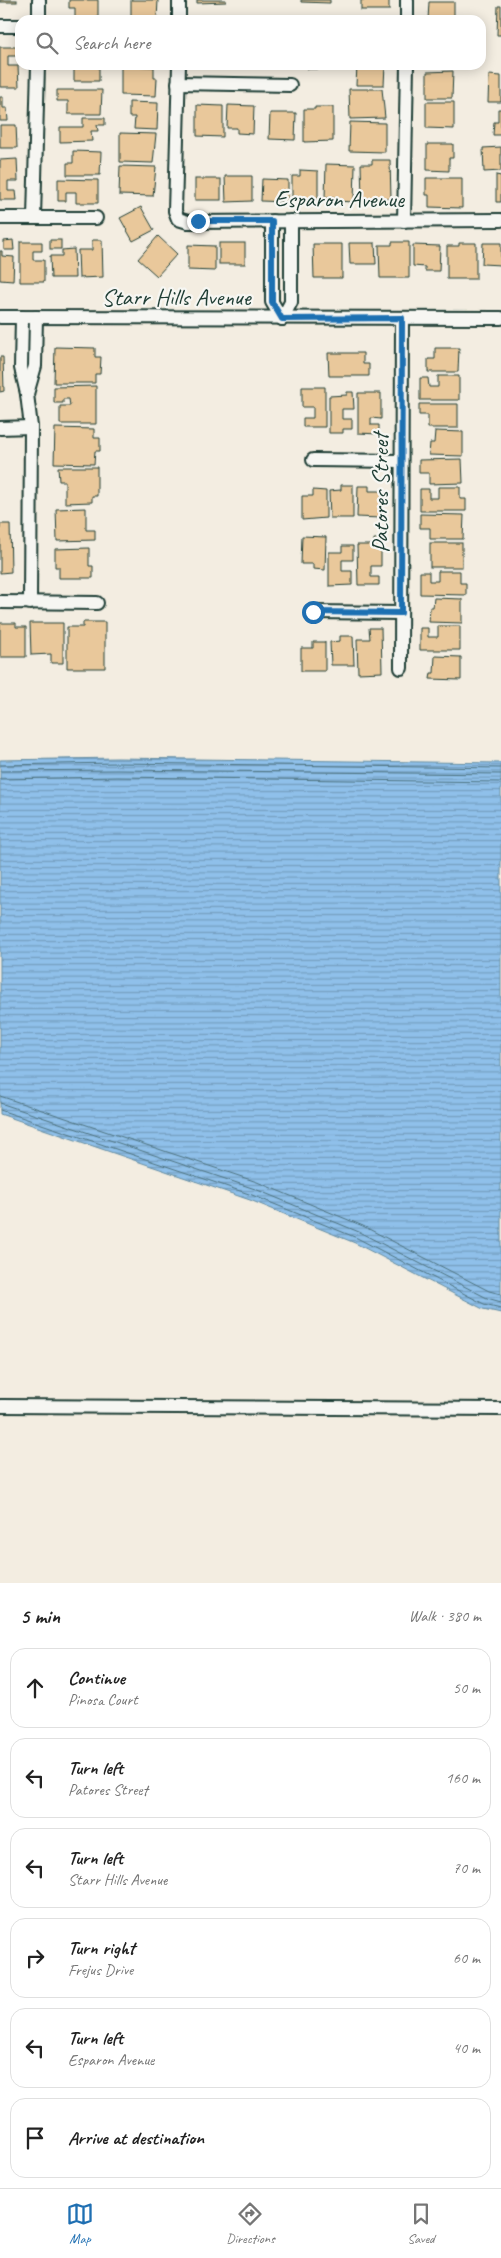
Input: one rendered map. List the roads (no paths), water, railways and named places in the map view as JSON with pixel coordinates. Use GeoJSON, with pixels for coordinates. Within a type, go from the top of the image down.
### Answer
{"type":"FeatureCollection","features":[{"type":"Feature","properties":{"kind":"street"},"geometry":{"type":"LineString","coordinates":[[38,15],[39,0]]}},
{"type":"Feature","properties":{"kind":"street"},"geometry":{"type":"LineString","coordinates":[[179,0],[179,15]]}},
{"type":"Feature","properties":{"kind":"street"},"geometry":{"type":"LineString","coordinates":[[407,0],[407,15]]}},
{"type":"Feature","properties":{"kind":"street"},"geometry":{"type":"LineString","coordinates":[[0,26],[15,26]]}},
{"type":"Feature","properties":{"kind":"street"},"geometry":{"type":"LineString","coordinates":[[34,218],[38,70]]}},
{"type":"Feature","properties":{"kind":"street"},"geometry":{"type":"LineString","coordinates":[[179,70],[178,83],[290,85]]}},
{"type":"Feature","properties":{"kind":"street"},"geometry":{"type":"LineString","coordinates":[[404,221],[407,70]]}},
{"type":"Feature","properties":{"kind":"street","name":"Esparon Avenue"},"geometry":{"type":"LineString","coordinates":[[178,83],[175,212],[178,219],[188,222],[501,220]]}},
{"type":"Feature","properties":{"kind":"street"},"geometry":{"type":"LineString","coordinates":[[0,218],[96,218]]}},
{"type":"Feature","properties":{"kind":"street"},"geometry":{"type":"LineString","coordinates":[[272,221],[272,302],[282,319]]}},
{"type":"Feature","properties":{"kind":"street"},"geometry":{"type":"LineString","coordinates":[[282,319],[291,302],[291,221]]}},
{"type":"Feature","properties":{"kind":"street"},"geometry":{"type":"LineString","coordinates":[[272,268],[290,268]]}},
{"type":"Feature","properties":{"kind":"street","name":"Starr Hills Avenue"},"geometry":{"type":"LineString","coordinates":[[0,317],[501,318]]}},
{"type":"Feature","properties":{"kind":"street"},"geometry":{"type":"LineString","coordinates":[[22,317],[21,368],[27,394],[30,427],[30,602]]}},
{"type":"Feature","properties":{"kind":"street"},"geometry":{"type":"LineString","coordinates":[[27,394],[35,366],[36,317]]}},
{"type":"Feature","properties":{"kind":"street","name":"Patores Street"},"geometry":{"type":"LineString","coordinates":[[401,668],[402,318]]}},
{"type":"Feature","properties":{"kind":"street"},"geometry":{"type":"LineString","coordinates":[[21,352],[36,352]]}},
{"type":"Feature","properties":{"kind":"street"},"geometry":{"type":"LineString","coordinates":[[0,428],[30,427]]}},
{"type":"Feature","properties":{"kind":"street"},"geometry":{"type":"LineString","coordinates":[[313,460],[401,461]]}},
{"type":"Feature","properties":{"kind":"street"},"geometry":{"type":"LineString","coordinates":[[0,602],[97,603]]}},
{"type":"Feature","properties":{"kind":"street"},"geometry":{"type":"LineString","coordinates":[[313,612],[401,613]]}},
{"type":"Feature","properties":{"kind":"street"},"geometry":{"type":"LineString","coordinates":[[0,1406],[501,1409]]}},
{"type":"Feature","properties":{"kind":"water"},"geometry":{"type":"Polygon","coordinates":[[[117,758],[501,763],[501,1313],[483,1309],[355,1243],[250,1200],[0,1114],[0,760],[117,758]]]}}]}
